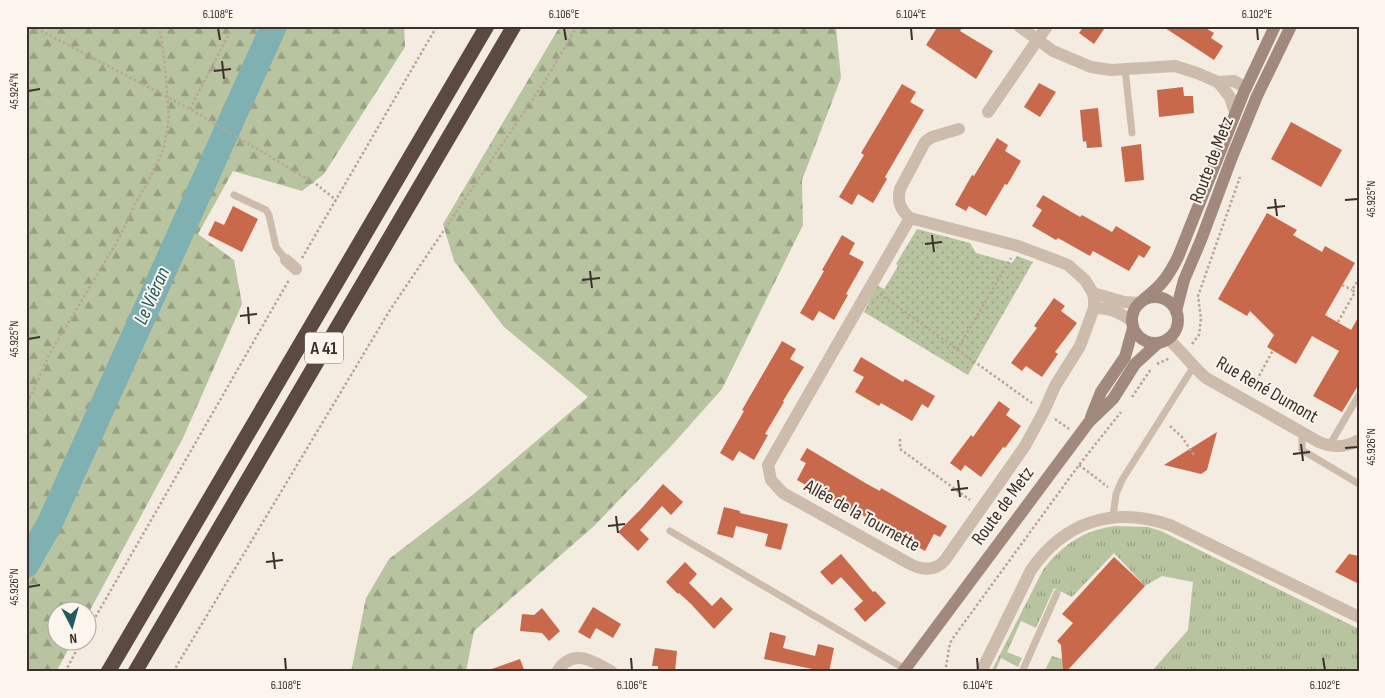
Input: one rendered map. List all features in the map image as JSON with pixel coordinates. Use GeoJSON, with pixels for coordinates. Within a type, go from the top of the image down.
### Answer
{"type":"FeatureCollection","features":[{"type":"Feature","properties":{"kind":"highway","name":"A 41"},"geometry":{"type":"LineString","coordinates":[[108,672],[487,26]]}},
{"type":"Feature","properties":{"kind":"highway","name":"A 41"},"geometry":{"type":"LineString","coordinates":[[135,672],[514,26]]}},
{"type":"Feature","properties":{"kind":"main road","name":"Route de Metz"},"geometry":{"type":"LineString","coordinates":[[1142,301],[1162,285],[1170,274],[1235,112],[1275,26]]}},
{"type":"Feature","properties":{"kind":"main road","name":"Route de Metz"},"geometry":{"type":"LineString","coordinates":[[1176,311],[1184,280],[1246,124],[1291,26]]}},
{"type":"Feature","properties":{"kind":"main road"},"geometry":{"type":"LineString","coordinates":[[1246,88],[1249,97],[1242,114],[1246,124]]}},
{"type":"Feature","properties":{"kind":"main road"},"geometry":{"type":"LineString","coordinates":[[1156,297],[1162,298],[1168,301],[1176,311],[1178,319],[1174,333],[1163,340],[1152,343],[1141,338],[1133,324],[1134,311],[1142,301],[1156,297]]}},
{"type":"Feature","properties":{"kind":"main road","name":"Route de Metz"},"geometry":{"type":"LineString","coordinates":[[1089,422],[1101,392],[1125,357],[1133,324]]}},
{"type":"Feature","properties":{"kind":"main road","name":"Route de Metz"},"geometry":{"type":"LineString","coordinates":[[906,671],[1078,436],[1089,422],[1113,399],[1135,364],[1163,340]]}},
{"type":"Feature","properties":{"kind":"street"},"geometry":{"type":"LineString","coordinates":[[1019,26],[1053,51],[1101,69],[1179,66],[1218,82],[1234,81],[1246,88]]}},
{"type":"Feature","properties":{"kind":"street"},"geometry":{"type":"LineString","coordinates":[[988,112],[1047,26]]}},
{"type":"Feature","properties":{"kind":"street"},"geometry":{"type":"LineString","coordinates":[[1218,82],[1230,97],[1235,112]]}},
{"type":"Feature","properties":{"kind":"street"},"geometry":{"type":"LineString","coordinates":[[959,128],[932,137],[921,148],[898,196],[899,205],[903,212],[910,218],[1046,255],[1068,265],[1085,280],[1093,293],[1124,302],[1142,301]]}},
{"type":"Feature","properties":{"kind":"street","name":"Allée de la Tournette"},"geometry":{"type":"LineString","coordinates":[[910,218],[814,387],[770,458],[768,465],[771,480],[783,493],[910,564],[925,569],[940,565],[1025,446],[1055,386],[1080,346],[1094,308],[1093,293]]}},
{"type":"Feature","properties":{"kind":"street"},"geometry":{"type":"LineString","coordinates":[[1094,308],[1106,308],[1121,314],[1133,324]]}},
{"type":"Feature","properties":{"kind":"street","name":"Rue René Dumont"},"geometry":{"type":"LineString","coordinates":[[1163,340],[1182,350],[1206,378],[1328,446],[1340,447],[1359,440]]}},
{"type":"Feature","properties":{"kind":"street"},"geometry":{"type":"LineString","coordinates":[[980,672],[1027,577],[1038,559],[1048,548],[1067,533],[1090,522],[1114,517],[1154,519],[1170,525],[1359,617]]}},
{"type":"Feature","properties":{"kind":"street"},"geometry":{"type":"LineString","coordinates":[[557,672],[569,660],[582,657],[596,662],[612,672]]}},
{"type":"Feature","properties":{"kind":"lane"},"geometry":{"type":"LineString","coordinates":[[1125,69],[1132,133]]}},
{"type":"Feature","properties":{"kind":"lane"},"geometry":{"type":"LineString","coordinates":[[234,194],[266,210],[269,214],[276,247],[291,265]]}},
{"type":"Feature","properties":{"kind":"lane"},"geometry":{"type":"LineString","coordinates":[[1114,517],[1116,494],[1122,480],[1194,366]]}},
{"type":"Feature","properties":{"kind":"lane"},"geometry":{"type":"LineString","coordinates":[[1328,446],[1359,395]]}},
{"type":"Feature","properties":{"kind":"lane"},"geometry":{"type":"LineString","coordinates":[[1302,432],[1302,450],[1359,484]]}},
{"type":"Feature","properties":{"kind":"lane"},"geometry":{"type":"LineString","coordinates":[[670,531],[906,671]]}},
{"type":"Feature","properties":{"kind":"lane"},"geometry":{"type":"LineString","coordinates":[[1022,672],[1057,593]]}},
{"type":"Feature","properties":{"kind":"path"},"geometry":{"type":"LineString","coordinates":[[32,26],[234,134],[316,184],[336,200]]}},
{"type":"Feature","properties":{"kind":"path"},"geometry":{"type":"LineString","coordinates":[[26,402],[31,396],[49,355],[118,240],[164,148],[169,118],[164,56],[159,26]]}},
{"type":"Feature","properties":{"kind":"path"},"geometry":{"type":"LineString","coordinates":[[190,109],[233,26]]}},
{"type":"Feature","properties":{"kind":"path"},"geometry":{"type":"LineString","coordinates":[[98,612],[291,265],[336,200],[437,26]]}},
{"type":"Feature","properties":{"kind":"path"},"geometry":{"type":"LineString","coordinates":[[174,672],[390,310],[545,81],[576,26]]}},
{"type":"Feature","properties":{"kind":"path"},"geometry":{"type":"LineString","coordinates":[[1132,397],[1154,365],[1167,360],[1194,342],[1198,335],[1201,319],[1198,296],[1241,176]]}},
{"type":"Feature","properties":{"kind":"path"},"geometry":{"type":"LineString","coordinates":[[957,350],[1018,246]]}},
{"type":"Feature","properties":{"kind":"path"},"geometry":{"type":"LineString","coordinates":[[1352,290],[1359,279]]}},
{"type":"Feature","properties":{"kind":"path"},"geometry":{"type":"LineString","coordinates":[[1338,322],[1355,292],[1342,285]]}},
{"type":"Feature","properties":{"kind":"path"},"geometry":{"type":"LineString","coordinates":[[868,290],[876,291],[1078,436]]}},
{"type":"Feature","properties":{"kind":"path"},"geometry":{"type":"LineString","coordinates":[[1246,400],[1273,350]]}},
{"type":"Feature","properties":{"kind":"path"},"geometry":{"type":"LineString","coordinates":[[945,672],[950,643],[1079,466],[1122,411]]}},
{"type":"Feature","properties":{"kind":"path"},"geometry":{"type":"LineString","coordinates":[[1161,419],[1182,437],[1194,455]]}},
{"type":"Feature","properties":{"kind":"path"},"geometry":{"type":"LineString","coordinates":[[900,439],[900,449],[982,508]]}},
{"type":"Feature","properties":{"kind":"path"},"geometry":{"type":"LineString","coordinates":[[1079,466],[1116,494]]}},
{"type":"Feature","properties":{"kind":"path"},"geometry":{"type":"LineString","coordinates":[[64,672],[76,650]]}},
{"type":"Feature","properties":{"kind":"green space"},"geometry":{"type":"Polygon","coordinates":[[[26,26],[404,26],[405,47],[324,174],[302,191],[233,171],[198,234],[234,260],[242,304],[183,438],[96,600],[48,600],[48,650],[68,650],[56,672],[26,672],[26,26]]]}},
{"type":"Feature","properties":{"kind":"green space"},"geometry":{"type":"Polygon","coordinates":[[[560,26],[836,27],[841,78],[802,180],[803,225],[722,389],[673,444],[594,526],[474,631],[466,672],[351,672],[366,598],[389,559],[475,493],[588,397],[504,327],[454,261],[443,224],[560,26]]]}},
{"type":"Feature","properties":{"kind":"green space"},"geometry":{"type":"Polygon","coordinates":[[[917,229],[970,243],[976,253],[1012,263],[1017,256],[1033,262],[968,375],[864,312],[877,285],[884,289],[898,266],[896,264],[917,229]]]}},
{"type":"Feature","properties":{"kind":"green space"},"geometry":{"type":"Polygon","coordinates":[[[1115,526],[1148,527],[1161,531],[1359,629],[1359,672],[1151,672],[1188,630],[1193,582],[1162,576],[1145,586],[1114,553],[1072,597],[1054,588],[1036,628],[1021,621],[1007,652],[1022,658],[1018,667],[1001,658],[995,672],[991,672],[1043,570],[1050,561],[1066,546],[1084,535],[1115,526]]]}},
{"type":"Feature","properties":{"kind":"green space"},"geometry":{"type":"Polygon","coordinates":[[[1052,656],[1062,659],[1062,672],[1044,672],[1052,656]]]}},
{"type":"Feature","properties":{"kind":"building"},"geometry":{"type":"Polygon","coordinates":[[[938,26],[963,26],[960,31],[993,51],[976,79],[926,45],[938,26]]]}},
{"type":"Feature","properties":{"kind":"building"},"geometry":{"type":"Polygon","coordinates":[[[1084,26],[1106,26],[1094,44],[1079,33],[1084,26]]]}},
{"type":"Feature","properties":{"kind":"building"},"geometry":{"type":"Polygon","coordinates":[[[1162,26],[1202,26],[1214,33],[1211,38],[1223,46],[1214,60],[1162,26]]]}},
{"type":"Feature","properties":{"kind":"building"},"geometry":{"type":"Polygon","coordinates":[[[1039,83],[1056,92],[1040,117],[1024,107],[1039,83]]]}},
{"type":"Feature","properties":{"kind":"building"},"geometry":{"type":"Polygon","coordinates":[[[902,84],[916,92],[910,102],[924,110],[885,177],[887,179],[873,203],[858,194],[852,205],[839,197],[864,155],[861,153],[902,84]]]}},
{"type":"Feature","properties":{"kind":"building"},"geometry":{"type":"Polygon","coordinates":[[[1183,87],[1184,96],[1193,96],[1194,113],[1159,117],[1157,90],[1183,87]]]}},
{"type":"Feature","properties":{"kind":"building"},"geometry":{"type":"Polygon","coordinates":[[[1098,108],[1102,147],[1087,148],[1086,141],[1083,142],[1080,110],[1098,108]]]}},
{"type":"Feature","properties":{"kind":"building"},"geometry":{"type":"Polygon","coordinates":[[[1291,122],[1342,150],[1321,187],[1271,159],[1291,122]]]}},
{"type":"Feature","properties":{"kind":"building"},"geometry":{"type":"Polygon","coordinates":[[[997,138],[1008,145],[1005,151],[1021,161],[986,216],[969,206],[966,211],[955,205],[972,175],[974,176],[997,138]]]}},
{"type":"Feature","properties":{"kind":"building"},"geometry":{"type":"Polygon","coordinates":[[[1141,144],[1144,180],[1125,182],[1121,147],[1141,144]]]}},
{"type":"Feature","properties":{"kind":"building"},"geometry":{"type":"Polygon","coordinates":[[[1043,195],[1080,217],[1082,215],[1112,232],[1116,226],[1151,247],[1144,258],[1139,255],[1129,271],[1093,251],[1090,256],[1058,238],[1056,240],[1032,226],[1042,210],[1036,206],[1043,195]]]}},
{"type":"Feature","properties":{"kind":"building"},"geometry":{"type":"Polygon","coordinates":[[[233,206],[258,219],[242,252],[208,235],[215,221],[224,225],[233,206]]]}},
{"type":"Feature","properties":{"kind":"building"},"geometry":{"type":"Polygon","coordinates":[[[1267,213],[1297,230],[1293,235],[1322,252],[1325,246],[1355,263],[1325,315],[1351,330],[1359,316],[1359,384],[1342,412],[1313,396],[1339,351],[1312,336],[1296,364],[1267,347],[1274,335],[1250,311],[1247,316],[1218,299],[1267,213]]]}},
{"type":"Feature","properties":{"kind":"building"},"geometry":{"type":"Polygon","coordinates":[[[842,235],[855,243],[849,254],[864,262],[834,320],[819,311],[813,321],[800,313],[842,235]]]}},
{"type":"Feature","properties":{"kind":"building"},"geometry":{"type":"Polygon","coordinates":[[[1054,298],[1065,306],[1061,311],[1077,323],[1055,352],[1058,354],[1042,377],[1026,366],[1022,371],[1011,363],[1037,328],[1034,326],[1054,298]]]}},
{"type":"Feature","properties":{"kind":"building"},"geometry":{"type":"Polygon","coordinates":[[[782,341],[796,349],[790,359],[804,367],[765,434],[768,435],[754,460],[739,451],[733,461],[720,453],[744,411],[742,410],[782,341]]]}},
{"type":"Feature","properties":{"kind":"building"},"geometry":{"type":"Polygon","coordinates":[[[861,357],[903,382],[905,379],[935,396],[928,408],[922,404],[912,421],[881,403],[879,406],[855,392],[864,377],[853,371],[861,357]]]}},
{"type":"Feature","properties":{"kind":"building"},"geometry":{"type":"Polygon","coordinates":[[[999,401],[1010,409],[1006,415],[1021,426],[981,477],[965,465],[961,471],[950,463],[971,435],[973,437],[999,401]]]}},
{"type":"Feature","properties":{"kind":"building"},"geometry":{"type":"Polygon","coordinates":[[[1217,432],[1207,470],[1201,474],[1164,465],[1217,432]]]}},
{"type":"Feature","properties":{"kind":"building"},"geometry":{"type":"Polygon","coordinates":[[[807,448],[867,484],[880,491],[881,488],[947,526],[940,537],[934,534],[925,551],[900,537],[901,535],[888,530],[857,512],[856,514],[797,480],[806,463],[800,460],[807,448]]]}},
{"type":"Feature","properties":{"kind":"building"},"geometry":{"type":"Polygon","coordinates":[[[663,484],[683,502],[671,515],[662,506],[640,530],[649,539],[638,551],[618,532],[663,484]]]}},
{"type":"Feature","properties":{"kind":"building"},"geometry":{"type":"Polygon","coordinates":[[[724,507],[740,511],[740,513],[788,524],[781,550],[765,546],[768,534],[736,526],[733,538],[717,534],[724,507]]]}},
{"type":"Feature","properties":{"kind":"building"},"geometry":{"type":"Polygon","coordinates":[[[841,554],[873,592],[875,591],[886,603],[865,622],[854,609],[863,601],[841,577],[832,585],[820,572],[841,554]]]}},
{"type":"Feature","properties":{"kind":"building"},"geometry":{"type":"Polygon","coordinates":[[[1349,554],[1359,556],[1359,584],[1335,572],[1349,554]]]}},
{"type":"Feature","properties":{"kind":"building"},"geometry":{"type":"Polygon","coordinates":[[[1114,557],[1145,586],[1066,672],[1063,672],[1061,645],[1057,641],[1073,623],[1062,614],[1114,557]]]}},
{"type":"Feature","properties":{"kind":"building"},"geometry":{"type":"Polygon","coordinates":[[[685,562],[697,574],[689,583],[712,606],[721,597],[733,609],[714,629],[691,604],[666,582],[685,562]]]}},
{"type":"Feature","properties":{"kind":"building"},"geometry":{"type":"Polygon","coordinates":[[[593,607],[621,624],[613,638],[596,628],[590,639],[578,632],[593,607]]]}},
{"type":"Feature","properties":{"kind":"building"},"geometry":{"type":"Polygon","coordinates":[[[542,608],[560,631],[549,641],[542,633],[520,631],[522,614],[534,615],[542,608]]]}},
{"type":"Feature","properties":{"kind":"building"},"geometry":{"type":"Polygon","coordinates":[[[770,632],[786,636],[783,648],[815,656],[818,644],[834,648],[829,672],[811,672],[812,669],[764,659],[770,632]]]}},
{"type":"Feature","properties":{"kind":"building"},"geometry":{"type":"Polygon","coordinates":[[[655,648],[677,651],[675,672],[658,672],[658,666],[652,666],[655,648]]]}},
{"type":"Feature","properties":{"kind":"building"},"geometry":{"type":"Polygon","coordinates":[[[520,659],[525,672],[489,672],[489,670],[520,659]]]}},
{"type":"Feature","properties":{"kind":"waterway","name":"Le Viéran"},"geometry":{"type":"LineString","coordinates":[[26,565],[49,525],[274,26]]}}]}
